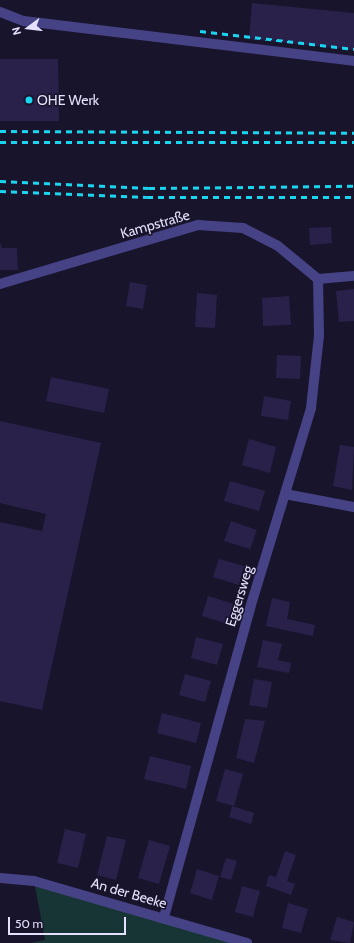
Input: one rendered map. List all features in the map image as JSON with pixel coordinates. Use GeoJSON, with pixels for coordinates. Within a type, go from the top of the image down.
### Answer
{"type":"FeatureCollection","features":[{"type":"Feature","properties":{"kind":"street"},"geometry":{"type":"LineString","coordinates":[[0,12],[24,21],[354,61]]}},
{"type":"Feature","properties":{"kind":"street","name":"Kampstraße"},"geometry":{"type":"LineString","coordinates":[[0,284],[198,225],[243,228],[278,246],[318,279]]}},
{"type":"Feature","properties":{"kind":"street"},"geometry":{"type":"LineString","coordinates":[[318,279],[354,276]]}},
{"type":"Feature","properties":{"kind":"street","name":"Eggersweg"},"geometry":{"type":"LineString","coordinates":[[164,917],[311,408],[319,335],[318,279]]}},
{"type":"Feature","properties":{"kind":"street"},"geometry":{"type":"LineString","coordinates":[[285,494],[354,507]]}},
{"type":"Feature","properties":{"kind":"street","name":"An der Beeke"},"geometry":{"type":"LineString","coordinates":[[0,878],[34,881],[164,917],[215,938],[247,943]]}},
{"type":"Feature","properties":{"kind":"green space"},"geometry":{"type":"Polygon","coordinates":[[[34,881],[247,943],[30,943],[45,940],[34,881]]]}},
{"type":"Feature","properties":{"kind":"building"},"geometry":{"type":"Polygon","coordinates":[[[252,3],[354,13],[354,50],[249,39],[252,3]]]}},
{"type":"Feature","properties":{"kind":"building","name":"OHE Werk"},"geometry":{"type":"Polygon","coordinates":[[[0,59],[58,59],[59,121],[0,121],[0,59]]]}},
{"type":"Feature","properties":{"kind":"building"},"geometry":{"type":"Polygon","coordinates":[[[331,227],[332,243],[310,245],[309,228],[331,227]]]}},
{"type":"Feature","properties":{"kind":"building"},"geometry":{"type":"Polygon","coordinates":[[[0,242],[2,248],[17,248],[18,270],[0,270],[0,242]]]}},
{"type":"Feature","properties":{"kind":"building"},"geometry":{"type":"Polygon","coordinates":[[[130,282],[147,285],[143,309],[126,306],[130,282]]]}},
{"type":"Feature","properties":{"kind":"building"},"geometry":{"type":"Polygon","coordinates":[[[354,289],[354,321],[339,322],[336,291],[354,289]]]}},
{"type":"Feature","properties":{"kind":"building"},"geometry":{"type":"Polygon","coordinates":[[[197,293],[217,295],[215,328],[195,327],[197,293]]]}},
{"type":"Feature","properties":{"kind":"building"},"geometry":{"type":"Polygon","coordinates":[[[289,296],[291,325],[263,326],[262,298],[289,296]]]}},
{"type":"Feature","properties":{"kind":"building"},"geometry":{"type":"Polygon","coordinates":[[[277,355],[301,356],[300,379],[276,378],[277,355]]]}},
{"type":"Feature","properties":{"kind":"building"},"geometry":{"type":"Polygon","coordinates":[[[51,377],[109,389],[104,413],[46,401],[51,377]]]}},
{"type":"Feature","properties":{"kind":"building"},"geometry":{"type":"Polygon","coordinates":[[[264,396],[291,401],[288,420],[261,416],[264,396]]]}},
{"type":"Feature","properties":{"kind":"building"},"geometry":{"type":"Polygon","coordinates":[[[0,421],[101,443],[42,710],[0,701],[0,522],[42,531],[46,514],[0,503],[0,421]]]}},
{"type":"Feature","properties":{"kind":"building"},"geometry":{"type":"Polygon","coordinates":[[[249,439],[276,447],[270,473],[242,465],[249,439]]]}},
{"type":"Feature","properties":{"kind":"building"},"geometry":{"type":"Polygon","coordinates":[[[340,445],[354,447],[352,490],[333,486],[340,445]]]}},
{"type":"Feature","properties":{"kind":"building"},"geometry":{"type":"Polygon","coordinates":[[[230,481],[265,491],[259,511],[224,501],[230,481]]]}},
{"type":"Feature","properties":{"kind":"building"},"geometry":{"type":"Polygon","coordinates":[[[231,521],[257,530],[250,549],[224,541],[231,521]]]}},
{"type":"Feature","properties":{"kind":"building"},"geometry":{"type":"Polygon","coordinates":[[[219,559],[244,566],[239,585],[213,577],[219,559]]]}},
{"type":"Feature","properties":{"kind":"building"},"geometry":{"type":"Polygon","coordinates":[[[208,596],[234,604],[228,624],[202,616],[208,596]]]}},
{"type":"Feature","properties":{"kind":"building"},"geometry":{"type":"Polygon","coordinates":[[[272,598],[290,602],[287,619],[315,625],[313,636],[266,626],[272,598]]]}},
{"type":"Feature","properties":{"kind":"building"},"geometry":{"type":"Polygon","coordinates":[[[196,637],[223,644],[217,665],[191,658],[196,637]]]}},
{"type":"Feature","properties":{"kind":"building"},"geometry":{"type":"Polygon","coordinates":[[[263,640],[282,644],[278,660],[291,663],[289,673],[257,667],[263,640]]]}},
{"type":"Feature","properties":{"kind":"building"},"geometry":{"type":"Polygon","coordinates":[[[185,674],[211,681],[205,702],[179,695],[185,674]]]}},
{"type":"Feature","properties":{"kind":"building"},"geometry":{"type":"Polygon","coordinates":[[[254,679],[272,682],[267,708],[249,705],[254,679]]]}},
{"type":"Feature","properties":{"kind":"building"},"geometry":{"type":"Polygon","coordinates":[[[162,713],[201,723],[196,743],[157,733],[162,713]]]}},
{"type":"Feature","properties":{"kind":"building"},"geometry":{"type":"Polygon","coordinates":[[[245,719],[265,721],[254,763],[236,758],[245,719]]]}},
{"type":"Feature","properties":{"kind":"building"},"geometry":{"type":"Polygon","coordinates":[[[150,756],[191,766],[186,789],[144,779],[150,756]]]}},
{"type":"Feature","properties":{"kind":"building"},"geometry":{"type":"Polygon","coordinates":[[[225,769],[243,774],[234,806],[216,801],[225,769]]]}},
{"type":"Feature","properties":{"kind":"building"},"geometry":{"type":"Polygon","coordinates":[[[232,806],[254,813],[251,824],[229,817],[232,806]]]}},
{"type":"Feature","properties":{"kind":"building"},"geometry":{"type":"Polygon","coordinates":[[[65,829],[86,834],[78,868],[57,863],[65,829]]]}},
{"type":"Feature","properties":{"kind":"building"},"geometry":{"type":"Polygon","coordinates":[[[107,836],[126,840],[116,880],[97,875],[107,836]]]}},
{"type":"Feature","properties":{"kind":"building"},"geometry":{"type":"Polygon","coordinates":[[[149,840],[170,846],[159,884],[138,878],[149,840]]]}},
{"type":"Feature","properties":{"kind":"building"},"geometry":{"type":"Polygon","coordinates":[[[285,851],[296,855],[287,881],[295,884],[291,895],[266,886],[269,875],[276,877],[285,851]]]}},
{"type":"Feature","properties":{"kind":"building"},"geometry":{"type":"Polygon","coordinates":[[[226,858],[237,861],[231,880],[220,877],[226,858]]]}},
{"type":"Feature","properties":{"kind":"building"},"geometry":{"type":"Polygon","coordinates":[[[197,869],[219,876],[212,900],[190,893],[197,869]]]}},
{"type":"Feature","properties":{"kind":"building"},"geometry":{"type":"Polygon","coordinates":[[[242,886],[260,891],[253,917],[235,912],[242,886]]]}},
{"type":"Feature","properties":{"kind":"building"},"geometry":{"type":"Polygon","coordinates":[[[288,903],[308,909],[301,933],[282,928],[288,903]]]}},
{"type":"Feature","properties":{"kind":"building"},"geometry":{"type":"Polygon","coordinates":[[[337,917],[354,922],[350,943],[330,940],[337,917]]]}},
{"type":"Feature","properties":{"kind":"railway"},"geometry":{"type":"LineString","coordinates":[[200,31],[354,49]]}},
{"type":"Feature","properties":{"kind":"railway"},"geometry":{"type":"LineString","coordinates":[[0,131],[354,133]]}},
{"type":"Feature","properties":{"kind":"railway"},"geometry":{"type":"LineString","coordinates":[[0,142],[354,142]]}},
{"type":"Feature","properties":{"kind":"railway"},"geometry":{"type":"LineString","coordinates":[[0,181],[149,188],[354,186]]}},
{"type":"Feature","properties":{"kind":"railway"},"geometry":{"type":"LineString","coordinates":[[0,191],[147,197],[354,197]]}},
{"type":"Feature","properties":{"kind":"place","name":"OHE Werk"},"geometry":{"type":"Point","coordinates":[29,100]}}]}
